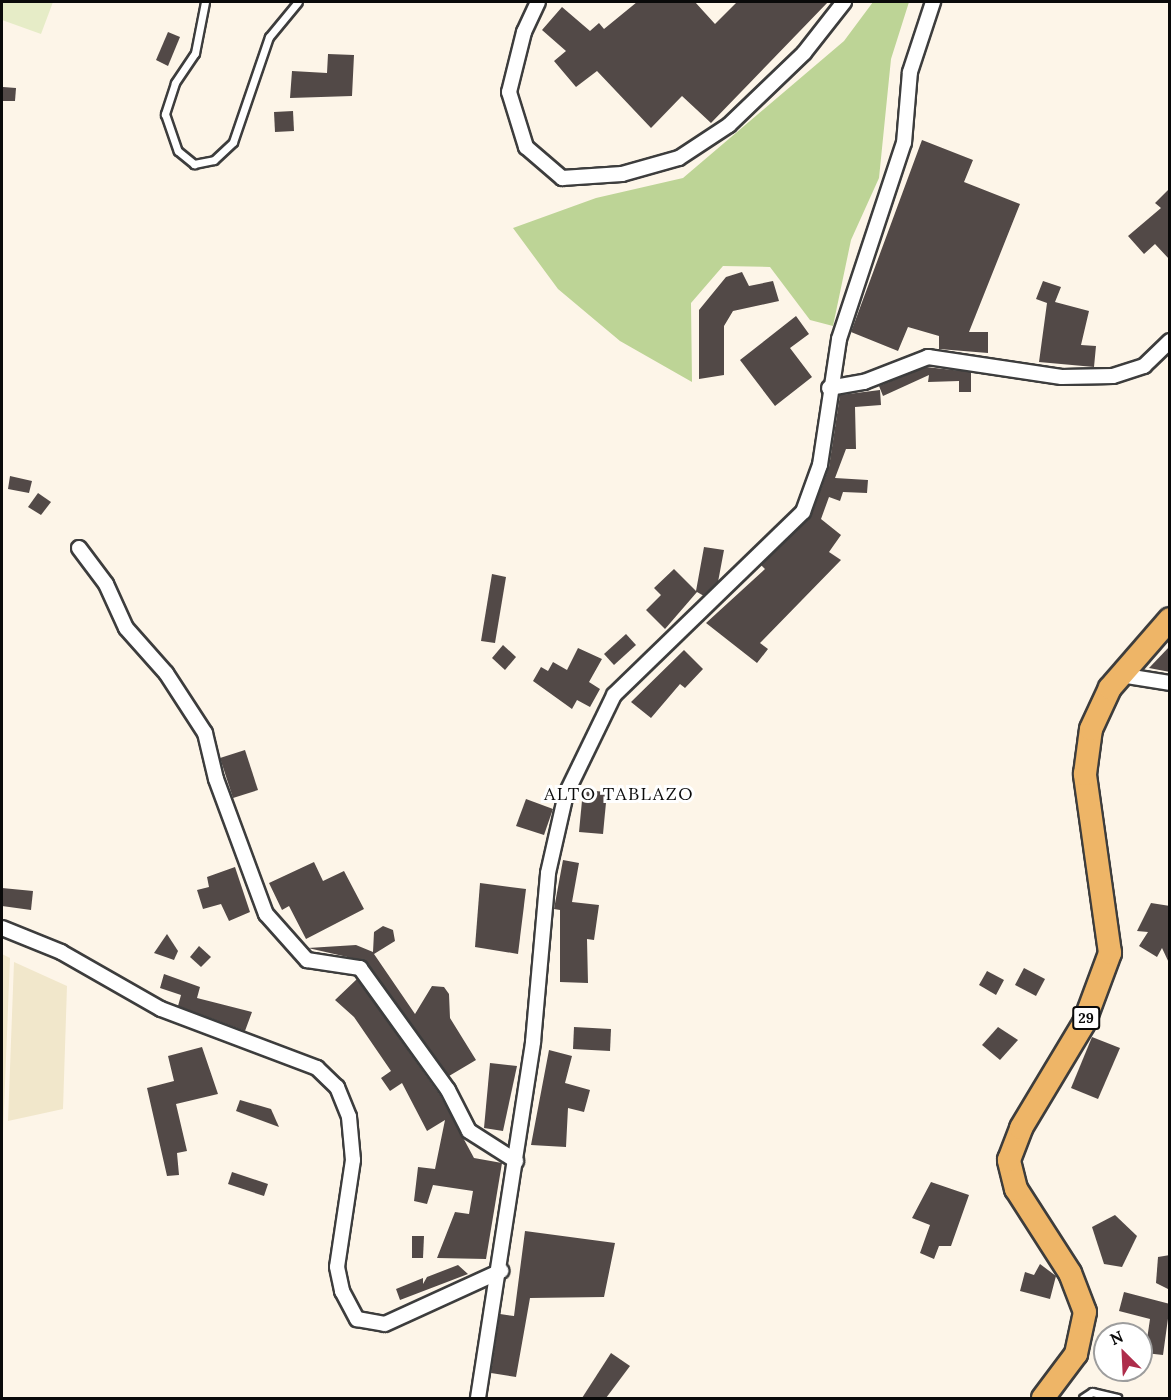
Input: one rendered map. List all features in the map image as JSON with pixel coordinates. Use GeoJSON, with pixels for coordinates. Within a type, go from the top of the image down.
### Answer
{"type":"FeatureCollection","features":[{"type":"Feature","properties":{"kind":"main road","name":"29"},"geometry":{"type":"LineString","coordinates":[[1043,1398],[1076,1354],[1085,1312],[1070,1273],[1016,1189],[1010,1160],[1021,1128],[1084,1023],[1110,953],[1084,774],[1091,729],[1120,675],[1170,619]]}},
{"type":"Feature","properties":{"kind":"street"},"geometry":{"type":"LineString","coordinates":[[538,2],[524,32],[509,93],[526,147],[562,178],[622,174],[679,158],[737,117],[804,53],[844,2]]}},
{"type":"Feature","properties":{"kind":"street"},"geometry":{"type":"LineString","coordinates":[[478,1398],[501,1271],[516,1161],[548,873],[566,794],[585,746],[614,695],[803,512],[820,465],[829,388],[839,339],[904,143],[910,72],[933,2]]}},
{"type":"Feature","properties":{"kind":"street"},"geometry":{"type":"LineString","coordinates":[[829,388],[864,382],[928,357],[1062,377],[1113,376],[1144,366],[1170,341]]}},
{"type":"Feature","properties":{"kind":"street"},"geometry":{"type":"LineString","coordinates":[[79,548],[106,584],[126,628],[166,673],[205,733],[216,779],[266,914],[307,960],[360,968],[447,1090],[469,1131],[516,1161]]}},
{"type":"Feature","properties":{"kind":"street"},"geometry":{"type":"LineString","coordinates":[[1120,675],[1170,683]]}},
{"type":"Feature","properties":{"kind":"street"},"geometry":{"type":"LineString","coordinates":[[2,928],[61,952],[161,1009],[317,1068],[336,1087],[349,1117],[353,1160],[337,1268],[342,1291],[357,1319],[385,1324],[501,1271]]}},
{"type":"Feature","properties":{"kind":"lane"},"geometry":{"type":"LineString","coordinates":[[205,2],[195,53],[175,83],[165,114],[178,151],[194,164],[214,160],[232,142],[269,37],[298,2]]}},
{"type":"Feature","properties":{"kind":"lane"},"geometry":{"type":"LineString","coordinates":[[1083,1398],[1092,1392],[1117,1398]]}},
{"type":"Feature","properties":{"kind":"shaded area"},"geometry":{"type":"Polygon","coordinates":[[[2,954],[10,958],[2,1159],[2,954]]]}},
{"type":"Feature","properties":{"kind":"shaded area"},"geometry":{"type":"Polygon","coordinates":[[[14,962],[67,986],[63,1109],[8,1121],[14,962]]]}},
{"type":"Feature","properties":{"kind":"green space"},"geometry":{"type":"Polygon","coordinates":[[[2,2],[53,2],[41,34],[2,20],[2,2]]]}},
{"type":"Feature","properties":{"kind":"green space"},"geometry":{"type":"Polygon","coordinates":[[[873,2],[909,2],[891,59],[879,178],[851,240],[833,326],[810,320],[770,267],[723,266],[691,303],[692,382],[620,341],[558,289],[513,228],[596,198],[683,178],[844,41],[873,2]]]}},
{"type":"Feature","properties":{"kind":"building"},"geometry":{"type":"Polygon","coordinates":[[[637,2],[695,2],[715,24],[737,2],[828,2],[711,123],[682,96],[651,128],[597,71],[576,87],[554,61],[566,51],[542,30],[562,7],[590,31],[599,23],[604,29],[637,2]]]}},
{"type":"Feature","properties":{"kind":"building"},"geometry":{"type":"Polygon","coordinates":[[[168,32],[180,37],[168,66],[156,60],[168,32]]]}},
{"type":"Feature","properties":{"kind":"building"},"geometry":{"type":"Polygon","coordinates":[[[328,54],[354,55],[352,96],[290,98],[292,71],[327,73],[328,54]]]}},
{"type":"Feature","properties":{"kind":"building"},"geometry":{"type":"Polygon","coordinates":[[[3,87],[16,88],[15,101],[2,101],[3,87]]]}},
{"type":"Feature","properties":{"kind":"building"},"geometry":{"type":"Polygon","coordinates":[[[293,111],[294,131],[275,132],[274,112],[293,111]]]}},
{"type":"Feature","properties":{"kind":"building"},"geometry":{"type":"Polygon","coordinates":[[[922,140],[973,160],[964,182],[1020,204],[969,332],[988,332],[988,353],[939,349],[939,336],[908,327],[898,351],[851,332],[922,140]]]}},
{"type":"Feature","properties":{"kind":"building"},"geometry":{"type":"Polygon","coordinates":[[[1170,188],[1170,260],[1155,244],[1144,254],[1128,236],[1161,208],[1155,203],[1170,188]]]}},
{"type":"Feature","properties":{"kind":"building"},"geometry":{"type":"Polygon","coordinates":[[[742,272],[749,286],[773,281],[779,301],[733,311],[724,326],[724,375],[699,379],[699,310],[726,277],[742,272]]]}},
{"type":"Feature","properties":{"kind":"building"},"geometry":{"type":"Polygon","coordinates":[[[1043,281],[1061,287],[1055,302],[1089,311],[1081,345],[1096,346],[1094,367],[1039,362],[1047,303],[1036,299],[1043,281]]]}},
{"type":"Feature","properties":{"kind":"building"},"geometry":{"type":"Polygon","coordinates":[[[796,316],[809,334],[790,348],[812,377],[775,406],[740,360],[796,316]]]}},
{"type":"Feature","properties":{"kind":"building"},"geometry":{"type":"Polygon","coordinates":[[[926,367],[971,372],[971,392],[959,392],[959,381],[928,382],[929,375],[883,396],[879,386],[926,367]]]}},
{"type":"Feature","properties":{"kind":"building"},"geometry":{"type":"Polygon","coordinates":[[[880,390],[881,405],[855,407],[856,449],[846,449],[835,478],[868,480],[867,493],[843,492],[840,501],[829,497],[821,519],[841,535],[829,552],[841,560],[760,643],[768,649],[757,663],[706,623],[765,569],[761,565],[811,516],[829,467],[840,395],[880,390]]]}},
{"type":"Feature","properties":{"kind":"building"},"geometry":{"type":"Polygon","coordinates":[[[10,476],[32,481],[29,493],[8,489],[10,476]]]}},
{"type":"Feature","properties":{"kind":"building"},"geometry":{"type":"Polygon","coordinates":[[[38,493],[51,502],[41,515],[28,507],[38,493]]]}},
{"type":"Feature","properties":{"kind":"building"},"geometry":{"type":"Polygon","coordinates":[[[704,547],[724,550],[718,582],[704,596],[697,592],[665,629],[646,610],[661,595],[654,588],[674,569],[696,591],[704,547]]]}},
{"type":"Feature","properties":{"kind":"building"},"geometry":{"type":"Polygon","coordinates":[[[492,574],[506,577],[495,643],[481,641],[492,574]]]}},
{"type":"Feature","properties":{"kind":"building"},"geometry":{"type":"Polygon","coordinates":[[[626,634],[636,645],[614,665],[604,654],[626,634]]]}},
{"type":"Feature","properties":{"kind":"building"},"geometry":{"type":"Polygon","coordinates":[[[503,645],[516,657],[505,670],[492,658],[503,645]]]}},
{"type":"Feature","properties":{"kind":"building"},"geometry":{"type":"Polygon","coordinates":[[[1170,646],[1170,672],[1149,668],[1170,646]]]}},
{"type":"Feature","properties":{"kind":"building"},"geometry":{"type":"Polygon","coordinates":[[[578,648],[602,659],[589,682],[600,689],[590,707],[577,700],[572,709],[533,681],[541,667],[548,671],[553,662],[567,670],[578,648]]]}},
{"type":"Feature","properties":{"kind":"building"},"geometry":{"type":"Polygon","coordinates":[[[684,650],[703,669],[685,688],[680,684],[651,718],[631,702],[684,650]]]}},
{"type":"Feature","properties":{"kind":"building"},"geometry":{"type":"Polygon","coordinates":[[[245,750],[258,790],[233,798],[220,758],[245,750]]]}},
{"type":"Feature","properties":{"kind":"building"},"geometry":{"type":"Polygon","coordinates":[[[583,790],[607,792],[603,834],[579,832],[583,790]]]}},
{"type":"Feature","properties":{"kind":"building"},"geometry":{"type":"Polygon","coordinates":[[[526,799],[553,809],[544,835],[516,826],[526,799]]]}},
{"type":"Feature","properties":{"kind":"building"},"geometry":{"type":"Polygon","coordinates":[[[563,860],[579,863],[572,902],[599,905],[594,940],[587,939],[588,983],[560,982],[560,910],[554,909],[563,860]]]}},
{"type":"Feature","properties":{"kind":"building"},"geometry":{"type":"Polygon","coordinates":[[[314,862],[323,881],[344,871],[364,909],[306,939],[289,906],[282,910],[269,883],[314,862]]]}},
{"type":"Feature","properties":{"kind":"building"},"geometry":{"type":"Polygon","coordinates":[[[235,867],[250,912],[229,921],[221,904],[203,909],[197,890],[209,887],[207,877],[235,867]]]}},
{"type":"Feature","properties":{"kind":"building"},"geometry":{"type":"Polygon","coordinates":[[[480,883],[526,889],[518,954],[475,947],[480,883]]]}},
{"type":"Feature","properties":{"kind":"building"},"geometry":{"type":"Polygon","coordinates":[[[2,888],[33,891],[31,910],[2,906],[2,888]]]}},
{"type":"Feature","properties":{"kind":"building"},"geometry":{"type":"Polygon","coordinates":[[[1151,903],[1170,906],[1170,965],[1162,948],[1157,957],[1139,946],[1148,932],[1137,931],[1151,903]]]}},
{"type":"Feature","properties":{"kind":"building"},"geometry":{"type":"Polygon","coordinates":[[[383,926],[393,930],[395,941],[374,954],[415,1014],[432,986],[444,987],[449,994],[450,1018],[476,1060],[449,1076],[365,961],[308,948],[356,945],[373,952],[374,932],[383,926]]]}},
{"type":"Feature","properties":{"kind":"building"},"geometry":{"type":"Polygon","coordinates":[[[167,934],[178,951],[174,960],[154,953],[167,934]]]}},
{"type":"Feature","properties":{"kind":"building"},"geometry":{"type":"Polygon","coordinates":[[[199,946],[211,957],[201,967],[190,957],[199,946]]]}},
{"type":"Feature","properties":{"kind":"building"},"geometry":{"type":"Polygon","coordinates":[[[1024,968],[1045,979],[1036,996],[1015,985],[1024,968]]]}},
{"type":"Feature","properties":{"kind":"building"},"geometry":{"type":"Polygon","coordinates":[[[987,971],[1004,980],[996,995],[979,985],[987,971]]]}},
{"type":"Feature","properties":{"kind":"building"},"geometry":{"type":"Polygon","coordinates":[[[164,974],[200,987],[197,998],[252,1012],[245,1031],[178,1006],[181,995],[160,988],[164,974]]]}},
{"type":"Feature","properties":{"kind":"building"},"geometry":{"type":"Polygon","coordinates":[[[357,979],[440,1095],[474,1158],[502,1163],[486,1259],[437,1258],[455,1212],[469,1214],[473,1191],[433,1185],[427,1204],[414,1201],[418,1167],[435,1169],[445,1120],[427,1131],[402,1083],[390,1091],[381,1078],[391,1071],[354,1017],[335,1000],[357,979]]]}},
{"type":"Feature","properties":{"kind":"building"},"geometry":{"type":"Polygon","coordinates":[[[574,1027],[611,1029],[610,1051],[573,1049],[574,1027]]]}},
{"type":"Feature","properties":{"kind":"building"},"geometry":{"type":"Polygon","coordinates":[[[998,1027],[1018,1040],[1000,1060],[982,1045],[998,1027]]]}},
{"type":"Feature","properties":{"kind":"building"},"geometry":{"type":"Polygon","coordinates":[[[1092,1037],[1120,1048],[1098,1099],[1071,1088],[1092,1037]]]}},
{"type":"Feature","properties":{"kind":"building"},"geometry":{"type":"Polygon","coordinates":[[[202,1047],[218,1094],[176,1104],[187,1151],[177,1153],[179,1175],[167,1176],[147,1088],[174,1081],[168,1056],[202,1047]]]}},
{"type":"Feature","properties":{"kind":"building"},"geometry":{"type":"Polygon","coordinates":[[[549,1050],[572,1056],[565,1083],[590,1090],[584,1112],[568,1108],[566,1147],[531,1145],[549,1050]]]}},
{"type":"Feature","properties":{"kind":"building"},"geometry":{"type":"Polygon","coordinates":[[[490,1063],[517,1066],[503,1131],[484,1128],[490,1063]]]}},
{"type":"Feature","properties":{"kind":"building"},"geometry":{"type":"Polygon","coordinates":[[[240,1100],[271,1109],[279,1127],[236,1111],[240,1100]]]}},
{"type":"Feature","properties":{"kind":"building"},"geometry":{"type":"Polygon","coordinates":[[[232,1172],[268,1184],[264,1196],[228,1184],[232,1172]]]}},
{"type":"Feature","properties":{"kind":"building"},"geometry":{"type":"Polygon","coordinates":[[[931,1182],[969,1195],[951,1246],[939,1246],[934,1259],[920,1253],[930,1225],[912,1218],[931,1182]]]}},
{"type":"Feature","properties":{"kind":"building"},"geometry":{"type":"Polygon","coordinates":[[[1115,1215],[1137,1236],[1122,1267],[1104,1264],[1092,1227],[1115,1215]]]}},
{"type":"Feature","properties":{"kind":"building"},"geometry":{"type":"Polygon","coordinates":[[[525,1231],[615,1243],[604,1297],[530,1298],[516,1377],[491,1373],[500,1314],[514,1316],[525,1231]]]}},
{"type":"Feature","properties":{"kind":"building"},"geometry":{"type":"Polygon","coordinates":[[[412,1236],[424,1236],[423,1258],[412,1258],[412,1236]]]}},
{"type":"Feature","properties":{"kind":"building"},"geometry":{"type":"Polygon","coordinates":[[[1170,1255],[1170,1290],[1156,1283],[1158,1257],[1170,1255]]]}},
{"type":"Feature","properties":{"kind":"building"},"geometry":{"type":"Polygon","coordinates":[[[1040,1264],[1056,1276],[1050,1299],[1020,1291],[1025,1272],[1034,1275],[1040,1264]]]}},
{"type":"Feature","properties":{"kind":"building"},"geometry":{"type":"Polygon","coordinates":[[[458,1265],[468,1274],[400,1300],[396,1289],[423,1278],[423,1284],[427,1277],[458,1265]]]}},
{"type":"Feature","properties":{"kind":"building"},"geometry":{"type":"Polygon","coordinates":[[[1124,1292],[1170,1304],[1163,1355],[1153,1354],[1153,1322],[1150,1322],[1150,1319],[1119,1311],[1124,1292]]]}},
{"type":"Feature","properties":{"kind":"building"},"geometry":{"type":"Polygon","coordinates":[[[611,1353],[630,1366],[606,1398],[582,1398],[611,1353]]]}},
{"type":"Feature","properties":{"kind":"district","name":"ALTO TABLAZO"},"geometry":{"type":"Point","coordinates":[619,794]}}]}
